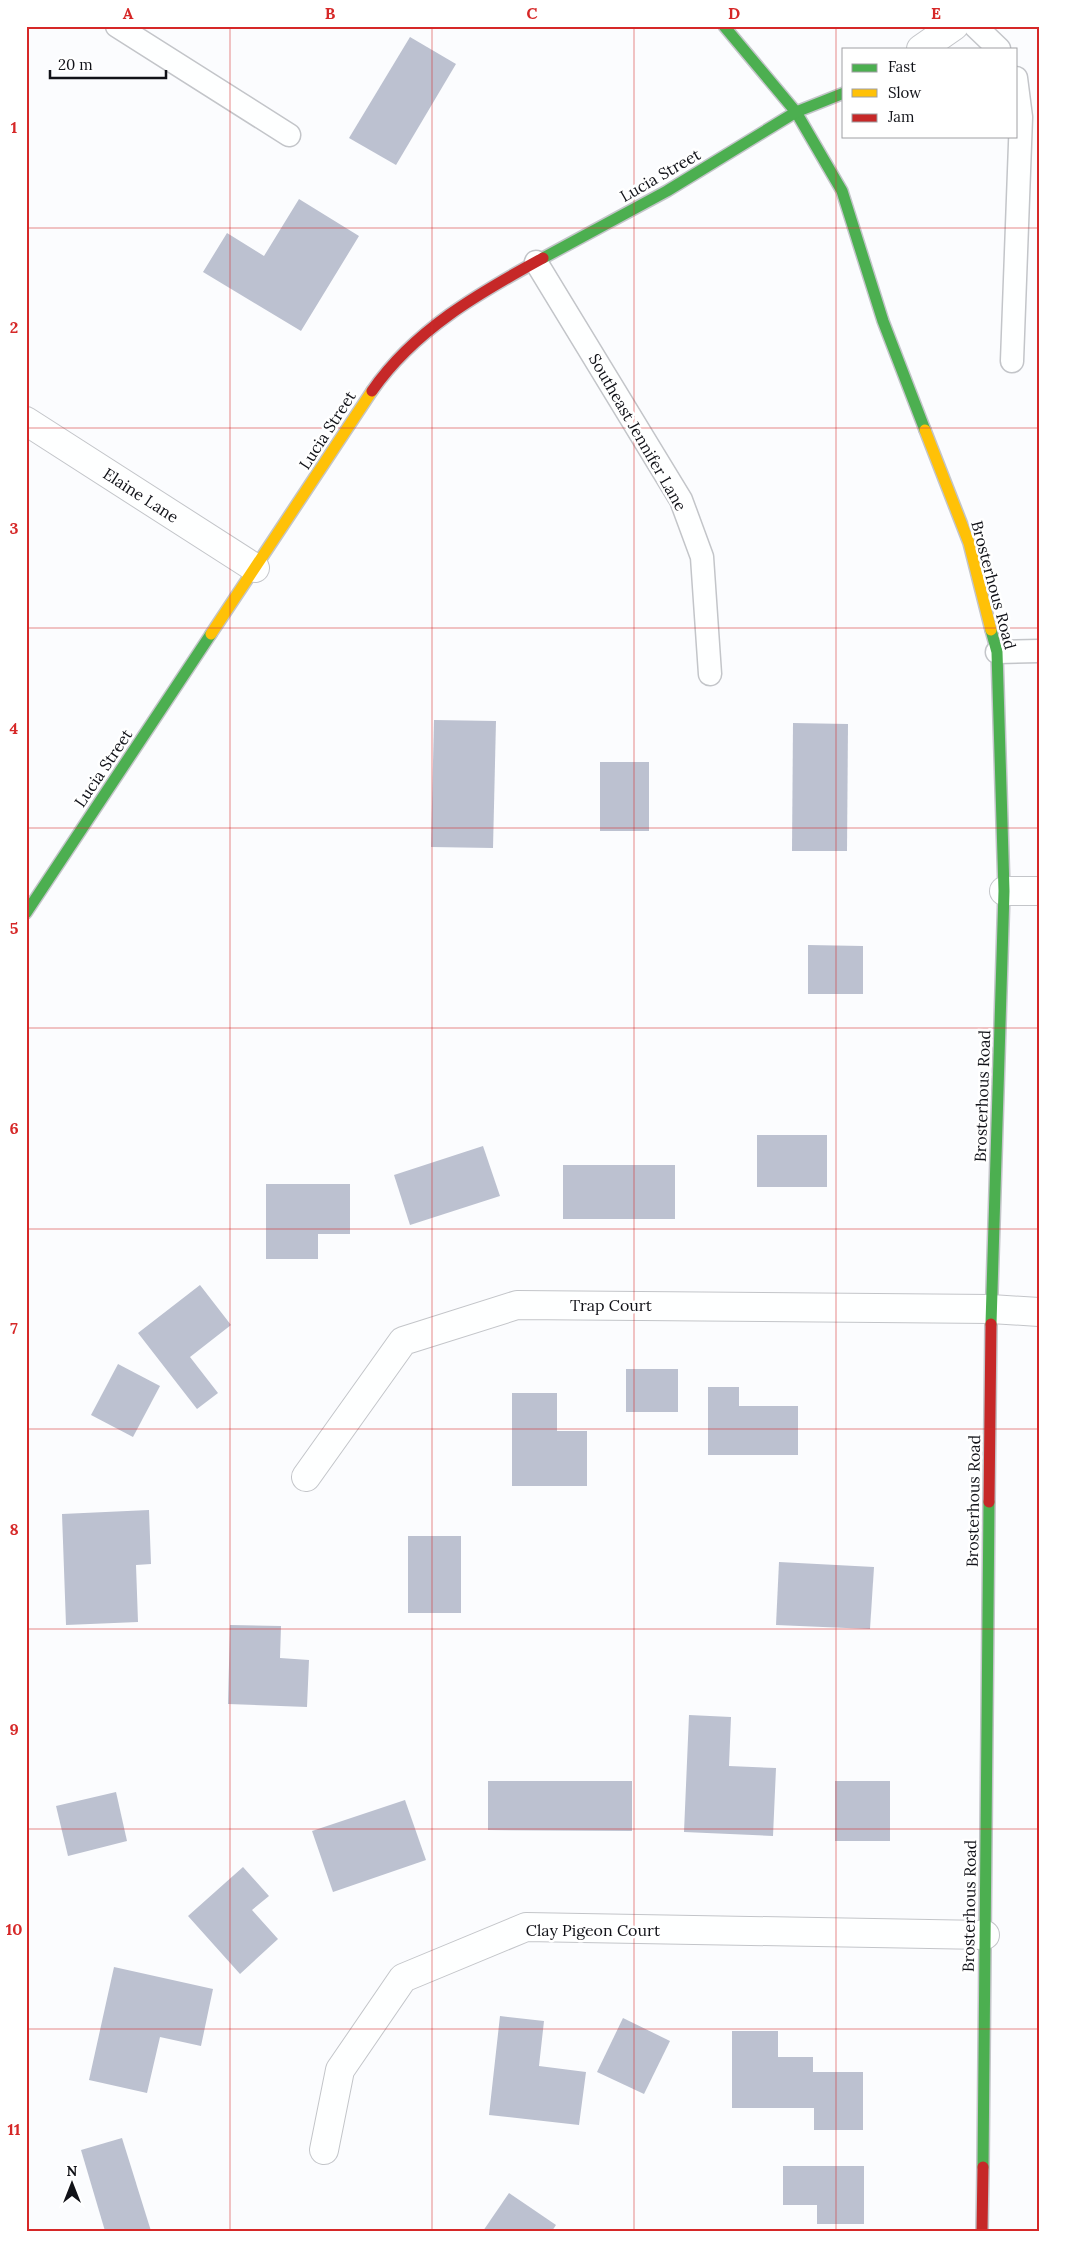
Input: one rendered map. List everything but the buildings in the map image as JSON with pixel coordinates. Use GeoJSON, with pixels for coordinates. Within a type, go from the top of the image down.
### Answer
{"type":"FeatureCollection","features":[{"type":"Feature","properties":{"kind":"street","name":"Brosterhous Road"},"geometry":{"type":"LineString","coordinates":[[724,26],[796,112],[842,191],[884,321],[969,543],[997,652],[1004,891],[991,1309],[982,2231]]}},
{"type":"Feature","properties":{"kind":"street"},"geometry":{"type":"LineString","coordinates":[[922,48],[954,26]]}},
{"type":"Feature","properties":{"kind":"street","name":"Lucia Street"},"geometry":{"type":"LineString","coordinates":[[27,912],[374,388],[401,354],[438,321],[536,262],[668,191],[796,112],[842,93]]}},
{"type":"Feature","properties":{"kind":"street","name":"Elaine Lane"},"geometry":{"type":"LineString","coordinates":[[26,421],[255,568]]}},
{"type":"Feature","properties":{"kind":"street"},"geometry":{"type":"LineString","coordinates":[[1004,891],[1039,891]]}},
{"type":"Feature","properties":{"kind":"street","name":"Trap Court"},"geometry":{"type":"LineString","coordinates":[[306,1477],[403,1341],[517,1305],[991,1309],[1039,1312]]}},
{"type":"Feature","properties":{"kind":"street","name":"Clay Pigeon Court"},"geometry":{"type":"LineString","coordinates":[[324,2150],[340,2070],[403,1978],[526,1927],[985,1935]]}},
{"type":"Feature","properties":{"kind":"lane"},"geometry":{"type":"LineString","coordinates":[[117,26],[289,135]]}},
{"type":"Feature","properties":{"kind":"lane"},"geometry":{"type":"LineString","coordinates":[[975,26],[997,48]]}},
{"type":"Feature","properties":{"kind":"lane"},"geometry":{"type":"LineString","coordinates":[[1012,361],[1021,117],[1018,94]]}},
{"type":"Feature","properties":{"kind":"lane","name":"Southeast Jennifer Lane"},"geometry":{"type":"LineString","coordinates":[[536,262],[681,500],[702,557],[710,674]]}},
{"type":"Feature","properties":{"kind":"lane"},"geometry":{"type":"LineString","coordinates":[[997,652],[1039,651]]}},
{"type":"Feature","properties":{"kind":"traffic: fast"},"geometry":{"type":"LineString","coordinates":[[724,26],[796,112],[842,191],[883,321],[925,430]]}},
{"type":"Feature","properties":{"kind":"traffic: fast"},"geometry":{"type":"LineString","coordinates":[[543,258],[667,191],[796,112],[842,94]]}},
{"type":"Feature","properties":{"kind":"traffic: fast"},"geometry":{"type":"LineString","coordinates":[[991,630],[997,652],[1004,891],[991,1324]]}},
{"type":"Feature","properties":{"kind":"traffic: fast"},"geometry":{"type":"LineString","coordinates":[[26,913],[211,634]]}},
{"type":"Feature","properties":{"kind":"traffic: fast"},"geometry":{"type":"LineString","coordinates":[[983,2167],[989,1502]]}},
{"type":"Feature","properties":{"kind":"traffic: slow"},"geometry":{"type":"LineString","coordinates":[[211,634],[372,391]]}},
{"type":"Feature","properties":{"kind":"traffic: slow"},"geometry":{"type":"LineString","coordinates":[[925,430],[969,543],[991,630]]}},
{"type":"Feature","properties":{"kind":"traffic: jam"},"geometry":{"type":"LineString","coordinates":[[372,391],[407,349],[428,331],[472,299],[543,258]]}},
{"type":"Feature","properties":{"kind":"traffic: jam"},"geometry":{"type":"LineString","coordinates":[[989,1502],[991,1324]]}},
{"type":"Feature","properties":{"kind":"traffic: jam"},"geometry":{"type":"LineString","coordinates":[[982,2231],[983,2167]]}}]}
